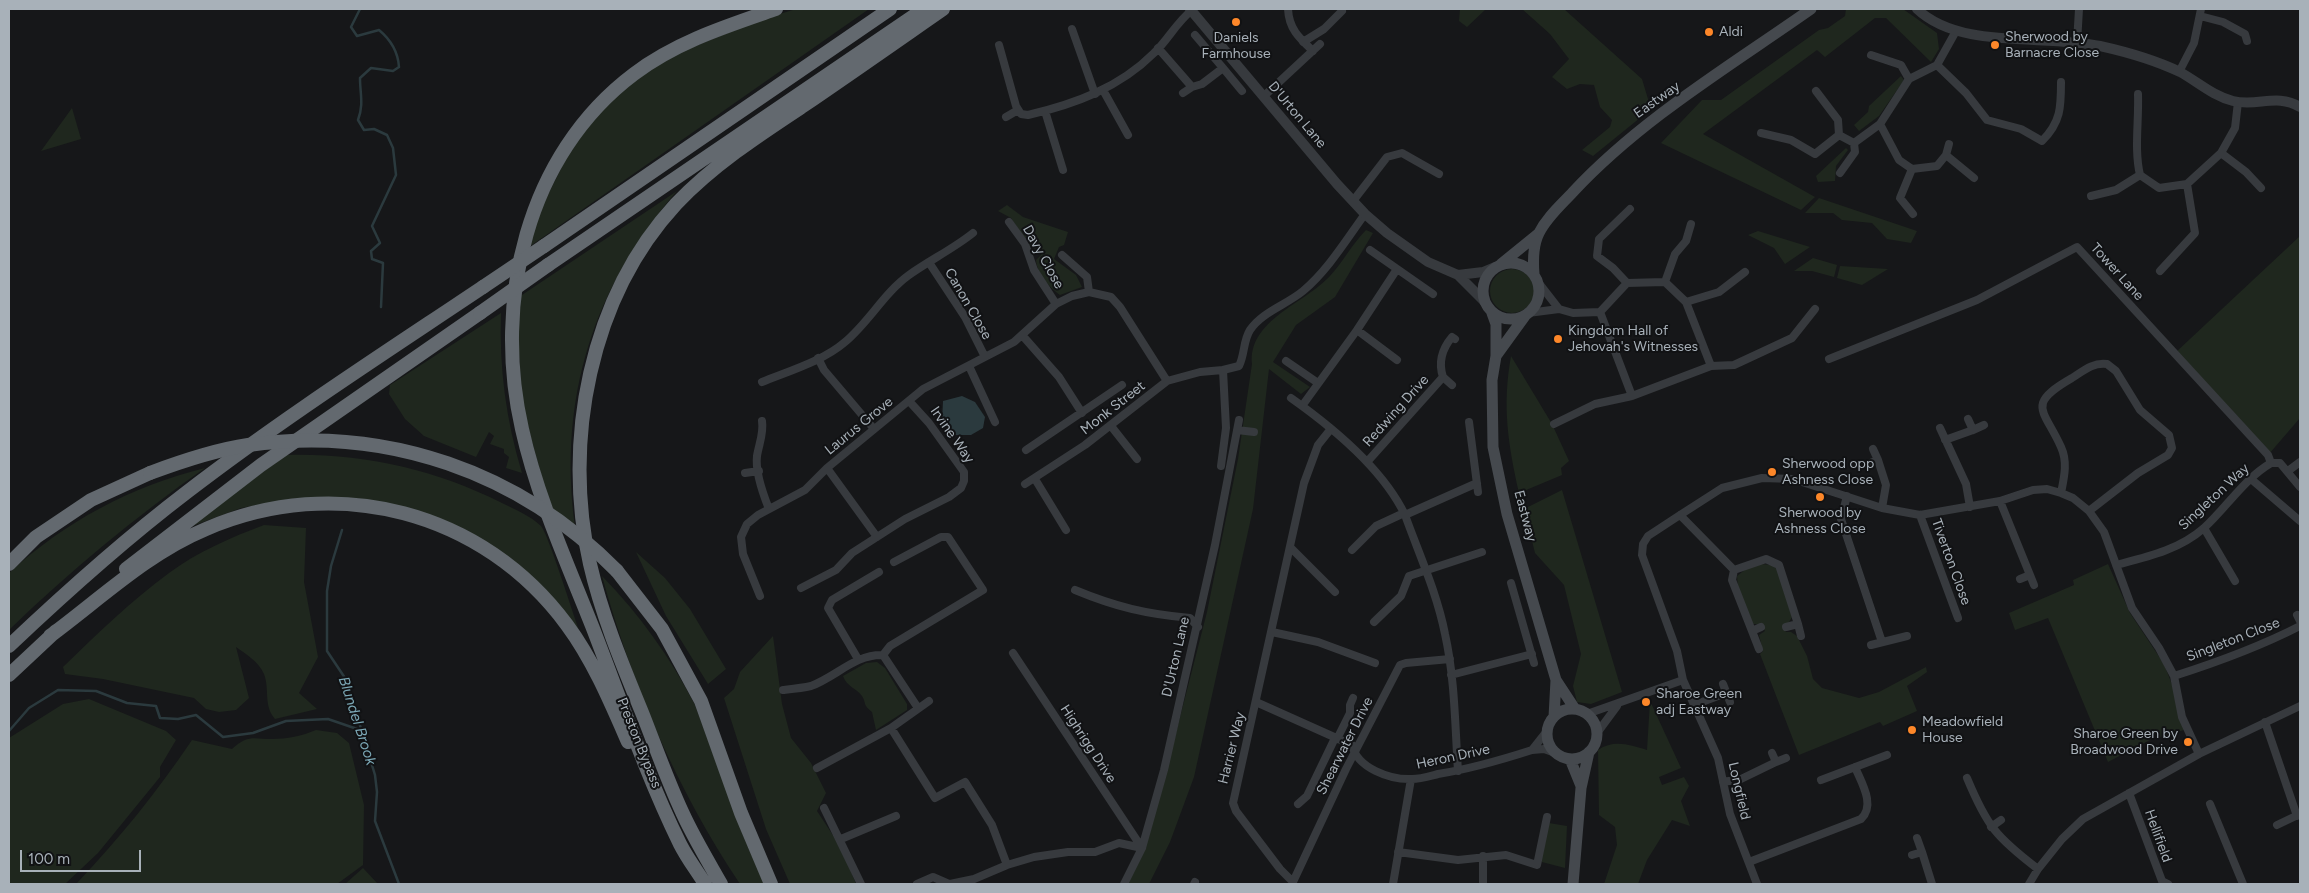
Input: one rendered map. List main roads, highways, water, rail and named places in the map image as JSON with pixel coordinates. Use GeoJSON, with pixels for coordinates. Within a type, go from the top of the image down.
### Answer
{"type":"FeatureCollection","features":[{"type":"Feature","properties":{"kind":"highway","name":"Preston Bypass"},"geometry":{"type":"LineString","coordinates":[[705,884],[680,846],[581,598],[535,476],[521,428],[514,392],[511,358],[514,281],[526,234],[545,186],[566,148],[592,113],[616,88],[653,61],[689,42],[776,9]]}},
{"type":"Feature","properties":{"kind":"highway"},"geometry":{"type":"LineString","coordinates":[[9,646],[93,569],[187,492],[306,406],[890,9]]}},
{"type":"Feature","properties":{"kind":"highway"},"geometry":{"type":"LineString","coordinates":[[9,675],[142,554],[260,465],[924,9]]}},
{"type":"Feature","properties":{"kind":"highway","name":"Preston Bypass"},"geometry":{"type":"LineString","coordinates":[[695,839],[659,756],[605,616],[589,561],[583,516],[580,461],[583,415],[589,374],[602,332],[618,294],[640,251],[676,205],[713,170],[943,9]]}},
{"type":"Feature","properties":{"kind":"highway"},"geometry":{"type":"LineString","coordinates":[[9,564],[36,537],[91,500],[150,473],[207,454],[271,443],[330,441],[401,450],[462,468],[532,502],[558,518],[617,571],[662,629],[700,701],[741,813],[771,884]]}},
{"type":"Feature","properties":{"kind":"highway"},"geometry":{"type":"LineString","coordinates":[[50,636],[164,550],[205,529],[243,515],[304,504],[348,504],[394,511],[429,521],[480,545],[514,568],[542,595],[568,626],[600,682],[636,760],[680,846]]}},
{"type":"Feature","properties":{"kind":"highway"},"geometry":{"type":"LineString","coordinates":[[695,839],[722,884]]}},
{"type":"Feature","properties":{"kind":"highway"},"geometry":{"type":"LineString","coordinates":[[695,839],[728,884]]}},
{"type":"Feature","properties":{"kind":"main road","name":"Eastway"},"geometry":{"type":"LineString","coordinates":[[1498,266],[1538,234],[1550,217],[1593,171],[1637,132],[1811,9]]}},
{"type":"Feature","properties":{"kind":"main road","name":"Eastway"},"geometry":{"type":"LineString","coordinates":[[1536,278],[1534,255],[1538,234]]}},
{"type":"Feature","properties":{"kind":"main road"},"geometry":{"type":"LineString","coordinates":[[1519,264],[1536,278],[1538,300],[1526,315],[1505,319],[1492,313],[1485,302],[1482,295],[1485,279],[1498,266],[1519,264]]}},
{"type":"Feature","properties":{"kind":"main road","name":"Eastway"},"geometry":{"type":"LineString","coordinates":[[1492,313],[1496,324],[1496,356],[1492,380],[1494,447],[1506,508],[1556,680],[1575,709]]}},
{"type":"Feature","properties":{"kind":"main road","name":"Eastway"},"geometry":{"type":"LineString","coordinates":[[1496,356],[1526,315]]}},
{"type":"Feature","properties":{"kind":"main road","name":"Eastway"},"geometry":{"type":"LineString","coordinates":[[1556,680],[1554,717],[1548,731],[1549,742],[1558,754],[1570,759]]}},
{"type":"Feature","properties":{"kind":"main road"},"geometry":{"type":"LineString","coordinates":[[1554,717],[1568,710],[1575,709],[1587,714],[1592,719],[1597,732],[1594,746],[1589,752],[1583,756],[1570,759],[1581,788]]}},
{"type":"Feature","properties":{"kind":"main road"},"geometry":{"type":"LineString","coordinates":[[1573,884],[1581,788],[1589,752]]}},
{"type":"Feature","properties":{"kind":"waterway","name":"Blundel Brook"},"geometry":{"type":"LineString","coordinates":[[360,9],[351,27],[357,36],[379,30],[393,46],[399,67],[393,71],[371,68],[360,78],[361,104],[358,120],[364,130],[374,129],[387,135],[393,148],[396,175],[372,226],[380,243],[371,251],[372,259],[383,263],[381,307]]}},
{"type":"Feature","properties":{"kind":"waterway","name":"Blundel Brook"},"geometry":{"type":"LineString","coordinates":[[342,530],[331,566],[327,591],[327,651],[345,678],[358,719],[375,775],[377,792],[375,821],[399,884]]}},
{"type":"Feature","properties":{"kind":"waterway"},"geometry":{"type":"LineString","coordinates":[[9,731],[29,708],[58,690],[96,691],[127,703],[156,706],[160,718],[178,719],[196,715],[223,737],[253,733],[286,721],[328,719],[360,730]]}},
{"type":"Feature","properties":{"kind":"place","name":"Daniels Farmhouse"},"geometry":{"type":"Point","coordinates":[1236,22]}},
{"type":"Feature","properties":{"kind":"place","name":"Aldi"},"geometry":{"type":"Point","coordinates":[1709,32]}},
{"type":"Feature","properties":{"kind":"place","name":"Sherwood by Barnacre Close"},"geometry":{"type":"Point","coordinates":[1995,45]}},
{"type":"Feature","properties":{"kind":"place","name":"Kingdom Hall of Jehovah's Witnesses"},"geometry":{"type":"Point","coordinates":[1558,339]}},
{"type":"Feature","properties":{"kind":"place","name":"Sherwood opp Ashness Close"},"geometry":{"type":"Point","coordinates":[1772,472]}},
{"type":"Feature","properties":{"kind":"place","name":"Sherwood by Ashness Close"},"geometry":{"type":"Point","coordinates":[1820,497]}},
{"type":"Feature","properties":{"kind":"place","name":"Sharoe Green adj Eastway"},"geometry":{"type":"Point","coordinates":[1646,702]}},
{"type":"Feature","properties":{"kind":"place","name":"Meadowfield House"},"geometry":{"type":"Point","coordinates":[1912,730]}},
{"type":"Feature","properties":{"kind":"place","name":"Sharoe Green by Broadwood Drive"},"geometry":{"type":"Point","coordinates":[2188,742]}}]}
